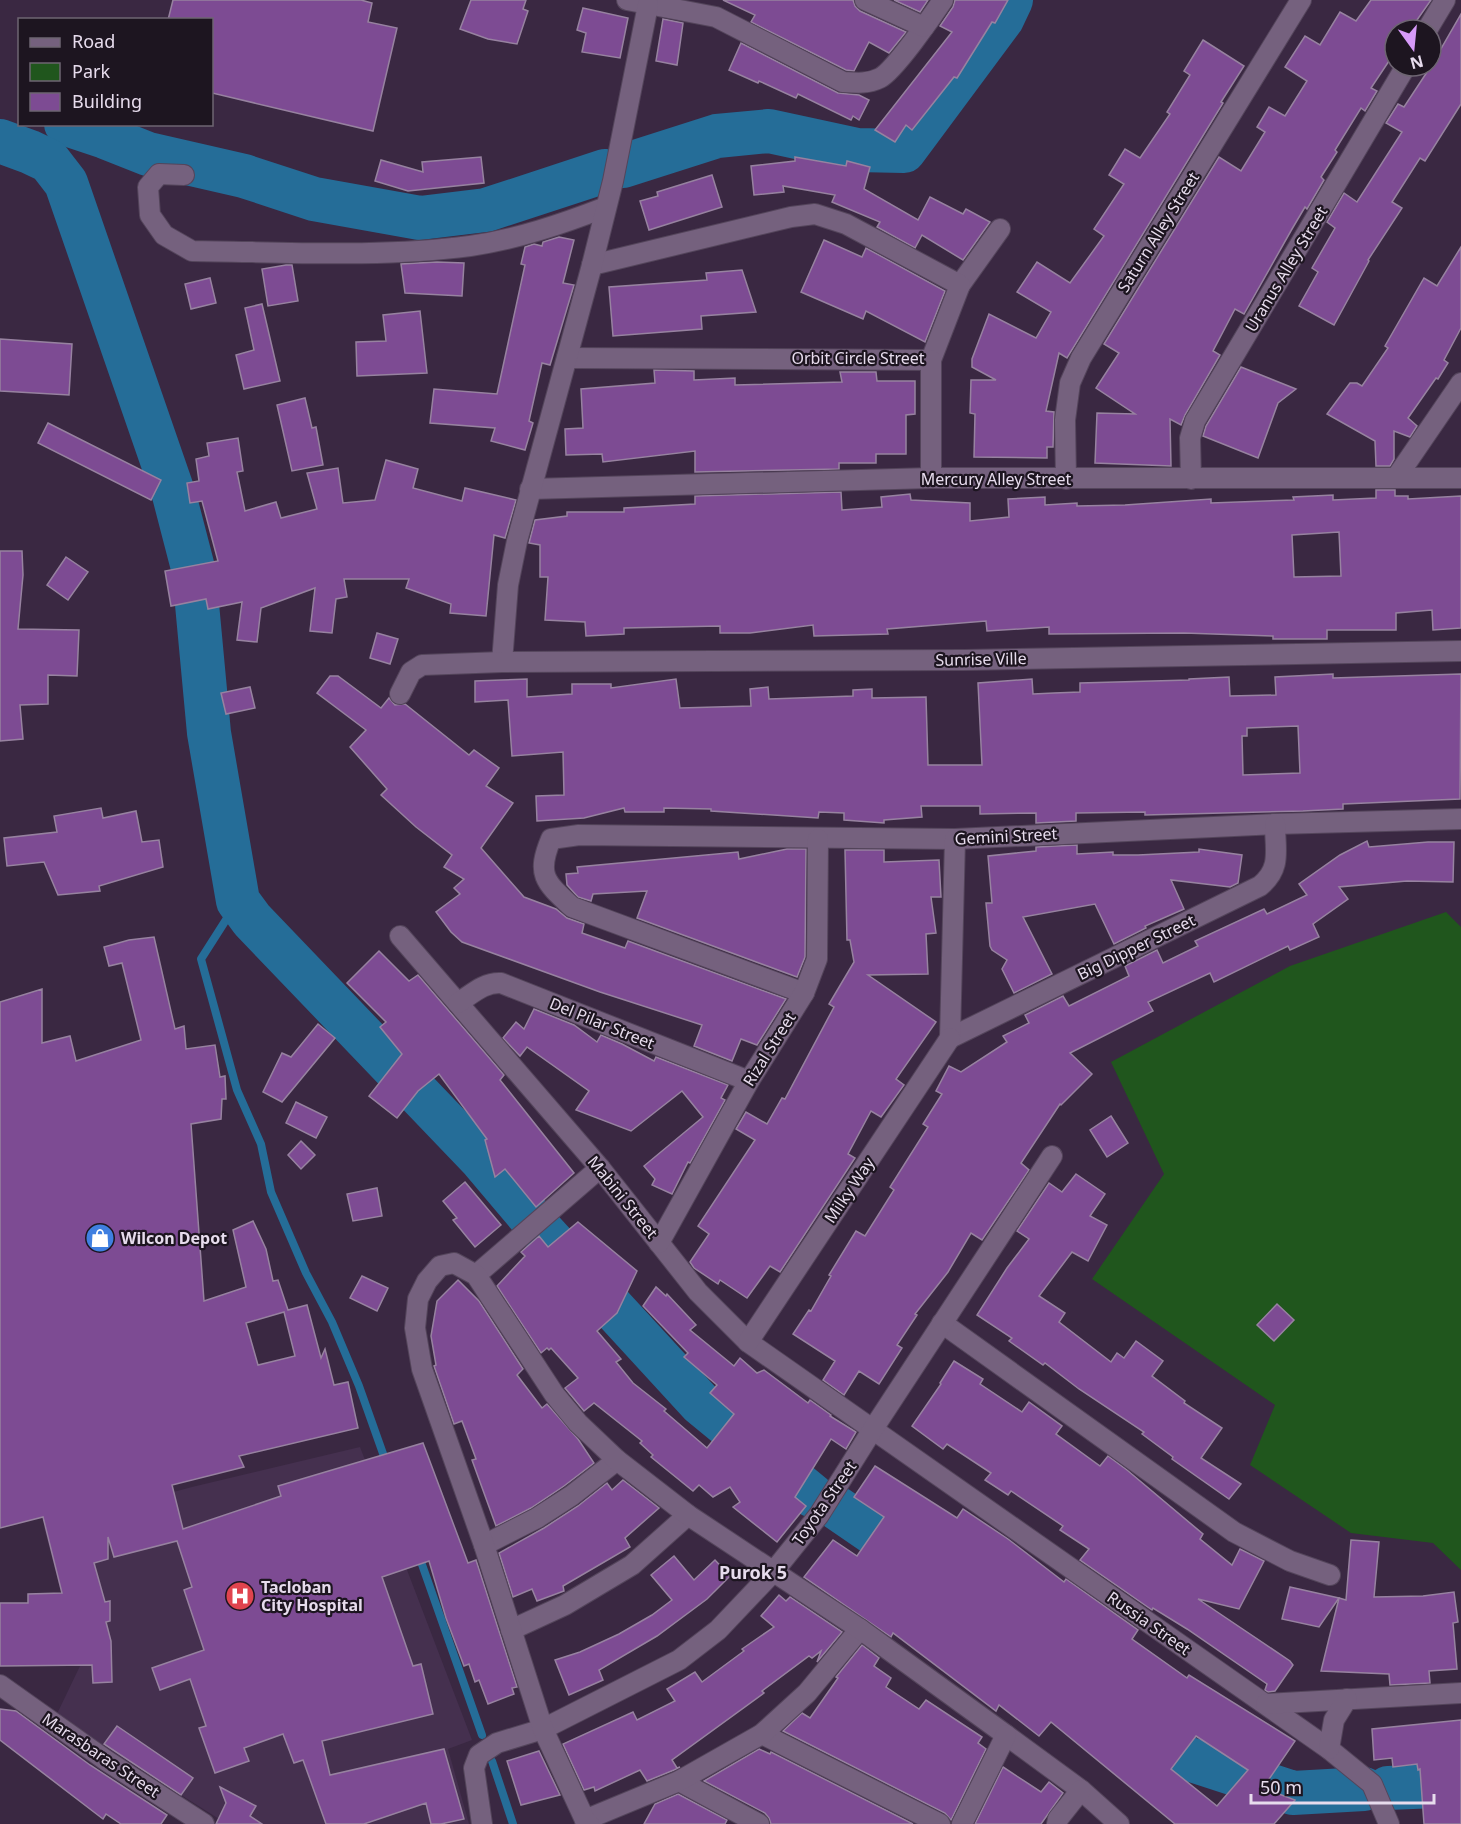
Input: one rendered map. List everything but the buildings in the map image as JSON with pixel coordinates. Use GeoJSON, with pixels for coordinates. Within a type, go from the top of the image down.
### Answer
{"type":"FeatureCollection","features":[{"type":"Feature","properties":{"kind":"street"},"geometry":{"type":"LineString","coordinates":[[627,0],[648,5],[718,8],[843,82],[863,84],[883,77],[943,0]]}},
{"type":"Feature","properties":{"kind":"street"},"geometry":{"type":"LineString","coordinates":[[865,0],[924,27]]}},
{"type":"Feature","properties":{"kind":"street","name":"Saturn Alley Street"},"geometry":{"type":"LineString","coordinates":[[1065,479],[1065,420],[1070,383],[1081,358],[1300,0]]}},
{"type":"Feature","properties":{"kind":"street"},"geometry":{"type":"LineString","coordinates":[[1434,18],[1445,0]]}},
{"type":"Feature","properties":{"kind":"street"},"geometry":{"type":"LineString","coordinates":[[502,662],[508,585],[531,489],[606,207],[648,5]]}},
{"type":"Feature","properties":{"kind":"street","name":"Uranus Alley Street"},"geometry":{"type":"LineString","coordinates":[[1191,479],[1190,438],[1195,421],[1399,78]]}},
{"type":"Feature","properties":{"kind":"street"},"geometry":{"type":"LineString","coordinates":[[184,175],[159,174],[148,187],[150,215],[164,235],[192,250],[386,252],[470,246],[517,237],[560,225],[606,207]]}},
{"type":"Feature","properties":{"kind":"street"},"geometry":{"type":"LineString","coordinates":[[592,265],[815,214],[846,224],[960,285]]}},
{"type":"Feature","properties":{"kind":"street","name":"Orbit Circle Street"},"geometry":{"type":"LineString","coordinates":[[567,358],[931,360],[960,285],[1000,229]]}},
{"type":"Feature","properties":{"kind":"street"},"geometry":{"type":"LineString","coordinates":[[931,360],[931,478]]}},
{"type":"Feature","properties":{"kind":"street"},"geometry":{"type":"LineString","coordinates":[[1396,478],[1461,383]]}},
{"type":"Feature","properties":{"kind":"street","name":"Mercury Alley Street"},"geometry":{"type":"LineString","coordinates":[[531,489],[931,478],[1461,478]]}},
{"type":"Feature","properties":{"kind":"street","name":"Sunrise Ville"},"geometry":{"type":"LineString","coordinates":[[400,694],[411,672],[422,665],[502,662],[964,660],[1461,651]]}},
{"type":"Feature","properties":{"kind":"street","name":"Gemini Street"},"geometry":{"type":"LineString","coordinates":[[804,993],[572,907],[549,886],[542,860],[551,839],[579,835],[955,839],[1275,824],[1461,819]]}},
{"type":"Feature","properties":{"kind":"street","name":"Big Dipper Street"},"geometry":{"type":"LineString","coordinates":[[950,1038],[1260,886],[1270,878],[1276,868],[1275,824]]}},
{"type":"Feature","properties":{"kind":"street","name":"Rizal Street"},"geometry":{"type":"LineString","coordinates":[[659,1243],[749,1081],[804,993],[817,959],[818,839]]}},
{"type":"Feature","properties":{"kind":"street"},"geometry":{"type":"LineString","coordinates":[[950,1038],[955,839]]}},
{"type":"Feature","properties":{"kind":"street","name":"Mabini Street"},"geometry":{"type":"LineString","coordinates":[[400,936],[600,1168],[698,1293],[748,1342],[873,1429]]}},
{"type":"Feature","properties":{"kind":"street","name":"Del Pilar Street"},"geometry":{"type":"LineString","coordinates":[[458,1003],[483,986],[492,982],[501,983],[749,1081]]}},
{"type":"Feature","properties":{"kind":"street","name":"Milky Way"},"geometry":{"type":"LineString","coordinates":[[748,1342],[950,1038]]}},
{"type":"Feature","properties":{"kind":"street","name":"Toyota Street"},"geometry":{"type":"LineString","coordinates":[[482,1824],[474,1768],[479,1755],[497,1743],[543,1729],[679,1660],[718,1630],[774,1571],[819,1515],[1052,1156]]}},
{"type":"Feature","properties":{"kind":"street"},"geometry":{"type":"LineString","coordinates":[[476,1275],[600,1168]]}},
{"type":"Feature","properties":{"kind":"street"},"geometry":{"type":"LineString","coordinates":[[860,1629],[807,1693],[762,1734],[679,1781],[587,1822],[543,1729],[484,1545],[422,1369],[415,1328],[418,1299],[427,1281],[440,1266],[454,1263],[476,1275],[554,1394],[578,1423],[617,1460],[688,1515],[860,1629],[1081,1790],[1119,1824]]}},
{"type":"Feature","properties":{"kind":"street"},"geometry":{"type":"LineString","coordinates":[[942,1323],[1234,1532],[1290,1561],[1330,1575]]}},
{"type":"Feature","properties":{"kind":"street","name":"Russia Street"},"geometry":{"type":"LineString","coordinates":[[873,1429],[1329,1749],[1372,1784],[1389,1824]]}},
{"type":"Feature","properties":{"kind":"street"},"geometry":{"type":"LineString","coordinates":[[484,1545],[537,1518],[571,1496],[617,1460]]}},
{"type":"Feature","properties":{"kind":"street"},"geometry":{"type":"LineString","coordinates":[[511,1630],[565,1605],[632,1565],[688,1515]]}},
{"type":"Feature","properties":{"kind":"street","name":"Marasbaras Street"},"geometry":{"type":"LineString","coordinates":[[0,1685],[107,1761],[204,1824]]}},
{"type":"Feature","properties":{"kind":"street"},"geometry":{"type":"LineString","coordinates":[[1266,1704],[1461,1693]]}},
{"type":"Feature","properties":{"kind":"street"},"geometry":{"type":"LineString","coordinates":[[1329,1749],[1334,1720],[1347,1699]]}},
{"type":"Feature","properties":{"kind":"street"},"geometry":{"type":"LineString","coordinates":[[762,1734],[940,1824]]}},
{"type":"Feature","properties":{"kind":"street"},"geometry":{"type":"LineString","coordinates":[[962,1824],[1006,1735]]}},
{"type":"Feature","properties":{"kind":"street"},"geometry":{"type":"LineString","coordinates":[[679,1781],[759,1824]]}},
{"type":"Feature","properties":{"kind":"street"},"geometry":{"type":"LineString","coordinates":[[1057,1824],[1058,1819],[1081,1790]]}},
{"type":"Feature","properties":{"kind":"shaded area","name":"Tacloban City Hospital"},"geometry":{"type":"Polygon","coordinates":[[[360,1447],[472,1740],[448,1749],[469,1824],[227,1824],[56,1716],[80,1666],[44,1527],[192,1487],[360,1447]]]}},
{"type":"Feature","properties":{"kind":"green space"},"geometry":{"type":"Polygon","coordinates":[[[1446,912],[1461,927],[1461,1570],[1433,1543],[1351,1533],[1250,1465],[1275,1405],[1092,1279],[1164,1174],[1111,1062],[1290,966],[1446,912]]]}},
{"type":"Feature","properties":{"kind":"waterway"},"geometry":{"type":"LineString","coordinates":[[623,166],[717,136],[769,131],[857,150],[904,151],[1002,19],[1011,0]]}},
{"type":"Feature","properties":{"kind":"waterway"},"geometry":{"type":"LineString","coordinates":[[72,126],[148,154],[244,176],[314,199],[420,218],[486,210],[605,171]]}},
{"type":"Feature","properties":{"kind":"waterway"},"geometry":{"type":"LineString","coordinates":[[0,141],[49,161],[66,183],[174,495],[194,572],[209,733],[238,901],[252,920],[481,1159],[529,1216]]}},
{"type":"Feature","properties":{"kind":"waterway"},"geometry":{"type":"LineString","coordinates":[[238,901],[201,959],[237,1090],[261,1144],[271,1192],[306,1273],[332,1322],[359,1386],[386,1462]]}},
{"type":"Feature","properties":{"kind":"waterway"},"geometry":{"type":"LineString","coordinates":[[543,1232],[701,1404],[813,1496]]}},
{"type":"Feature","properties":{"kind":"waterway"},"geometry":{"type":"LineString","coordinates":[[837,1508],[923,1567]]}},
{"type":"Feature","properties":{"kind":"waterway"},"geometry":{"type":"LineString","coordinates":[[419,1556],[482,1735]]}},
{"type":"Feature","properties":{"kind":"waterway"},"geometry":{"type":"LineString","coordinates":[[1134,1718],[1186,1758],[1293,1793],[1364,1789]]}},
{"type":"Feature","properties":{"kind":"waterway"},"geometry":{"type":"LineString","coordinates":[[492,1761],[513,1824]]}},
{"type":"Feature","properties":{"kind":"waterway"},"geometry":{"type":"LineString","coordinates":[[1388,1788],[1461,1785]]}},
{"type":"Feature","properties":{"kind":"place","name":"Wilcon Depot"},"geometry":{"type":"Point","coordinates":[100,1238]}},
{"type":"Feature","properties":{"kind":"place","name":"Tacloban City Hospital"},"geometry":{"type":"Point","coordinates":[240,1596]}},
{"type":"Feature","properties":{"kind":"district","name":"Purok 5"},"geometry":{"type":"Point","coordinates":[753,1572]}}]}
